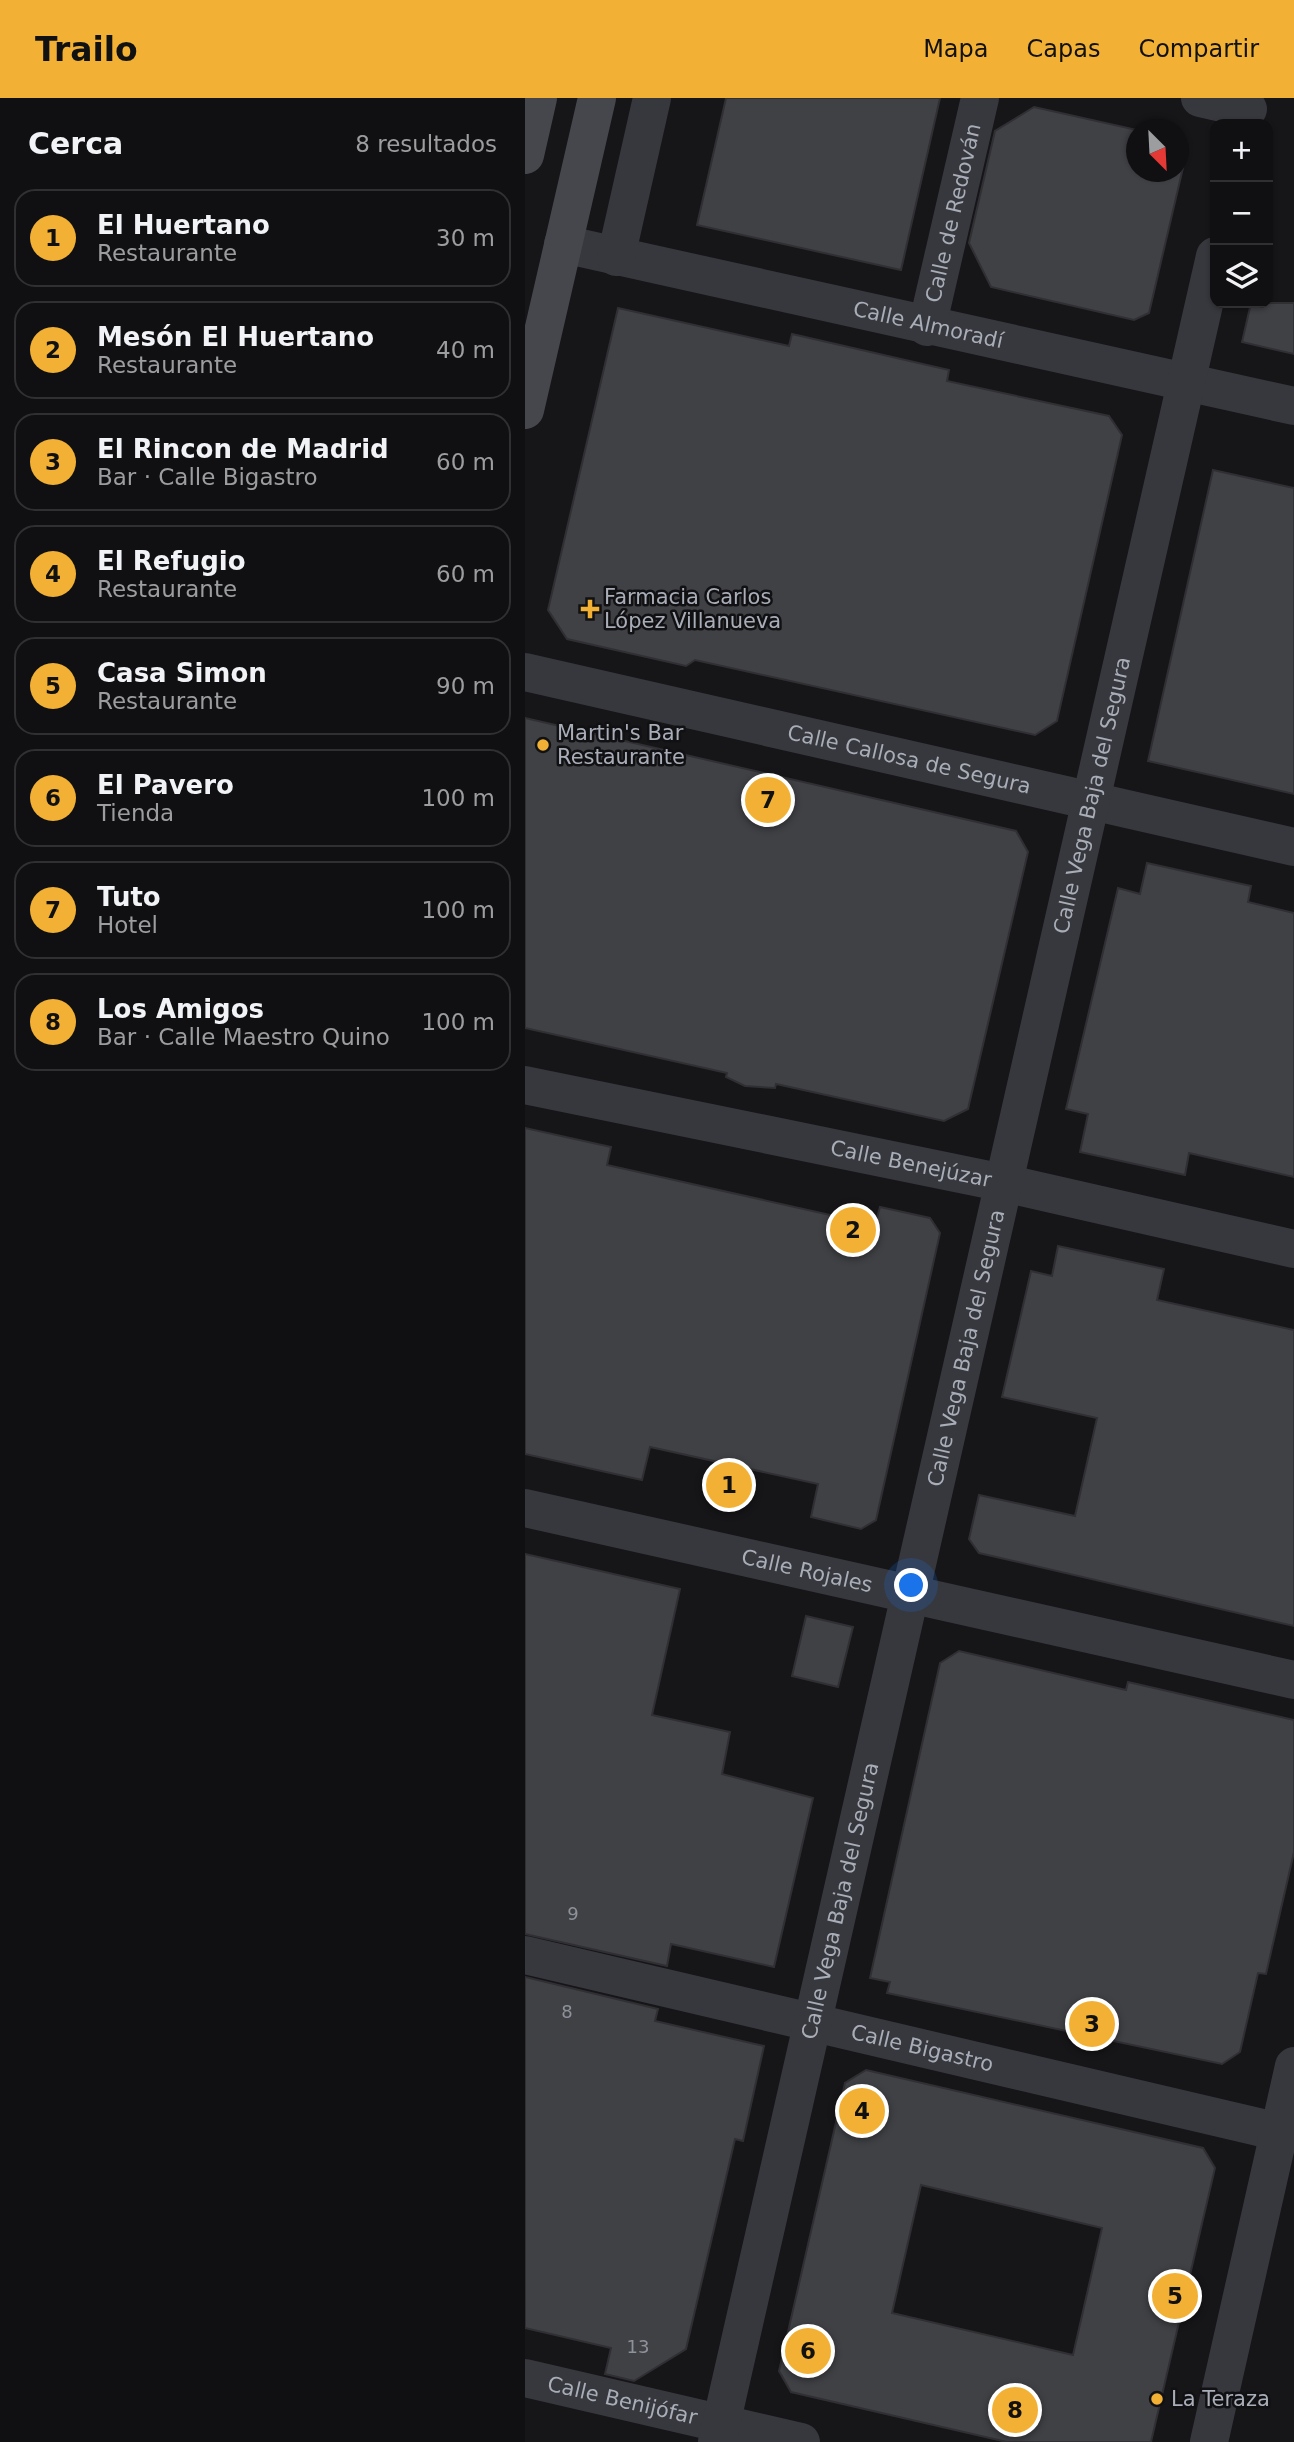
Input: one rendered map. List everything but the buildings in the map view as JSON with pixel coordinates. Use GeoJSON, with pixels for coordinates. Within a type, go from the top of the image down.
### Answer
{"type":"FeatureCollection","features":[{"type":"Feature","properties":{"kind":"street"},"geometry":{"type":"LineString","coordinates":[[525,155],[538,98]]}},
{"type":"Feature","properties":{"kind":"street"},"geometry":{"type":"LineString","coordinates":[[525,410],[597,98]]}},
{"type":"Feature","properties":{"kind":"street"},"geometry":{"type":"LineString","coordinates":[[616,257],[652,98]]}},
{"type":"Feature","properties":{"kind":"street","name":"Calle de Redován"},"geometry":{"type":"LineString","coordinates":[[927,327],[980,98]]}},
{"type":"Feature","properties":{"kind":"street"},"geometry":{"type":"LineString","coordinates":[[1200,98],[1248,111]]}},
{"type":"Feature","properties":{"kind":"street","name":"Calle Almoradí"},"geometry":{"type":"LineString","coordinates":[[563,244],[927,327],[1294,406]]}},
{"type":"Feature","properties":{"kind":"street","name":"Calle Vega Baja del Segura"},"geometry":{"type":"LineString","coordinates":[[719,2433],[1210,279]]}},
{"type":"Feature","properties":{"kind":"street","name":"Calle Callosa de Segura"},"geometry":{"type":"LineString","coordinates":[[525,672],[1294,847]]}},
{"type":"Feature","properties":{"kind":"street","name":"Calle Benejúzar"},"geometry":{"type":"LineString","coordinates":[[525,1084],[1004,1183],[1294,1249]]}},
{"type":"Feature","properties":{"kind":"street","name":"Calle Rojales"},"geometry":{"type":"LineString","coordinates":[[525,1508],[1294,1681]]}},
{"type":"Feature","properties":{"kind":"street","name":"Calle Bigastro"},"geometry":{"type":"LineString","coordinates":[[525,1955],[1279,2132]]}},
{"type":"Feature","properties":{"kind":"street"},"geometry":{"type":"LineString","coordinates":[[1209,2442],[1294,2066]]}},
{"type":"Feature","properties":{"kind":"street","name":"Calle Benijófar"},"geometry":{"type":"LineString","coordinates":[[525,2378],[719,2433],[801,2442]]}},
{"type":"Feature","properties":{"kind":"place","name":"Farmacia Carlos López Villanueva"},"geometry":{"type":"Point","coordinates":[590,609]}},
{"type":"Feature","properties":{"kind":"place","name":"Martin's Bar Restaurante"},"geometry":{"type":"Point","coordinates":[543,745]}},
{"type":"Feature","properties":{"kind":"place","name":"Tuto"},"geometry":{"type":"Point","coordinates":[768,800]}},
{"type":"Feature","properties":{"kind":"place","name":"Mesón El Huertano"},"geometry":{"type":"Point","coordinates":[853,1230]}},
{"type":"Feature","properties":{"kind":"place","name":"El Huertano"},"geometry":{"type":"Point","coordinates":[729,1485]}},
{"type":"Feature","properties":{"kind":"place","name":"El Rincon de Madrid"},"geometry":{"type":"Point","coordinates":[1092,2024]}},
{"type":"Feature","properties":{"kind":"place","name":"El Refugio"},"geometry":{"type":"Point","coordinates":[862,2111]}},
{"type":"Feature","properties":{"kind":"place","name":"Casa Simon"},"geometry":{"type":"Point","coordinates":[1175,2296]}},
{"type":"Feature","properties":{"kind":"place","name":"El Pavero"},"geometry":{"type":"Point","coordinates":[808,2351]}},
{"type":"Feature","properties":{"kind":"place","name":"La Teraza"},"geometry":{"type":"Point","coordinates":[1157,2399]}},
{"type":"Feature","properties":{"kind":"place","name":"Los Amigos"},"geometry":{"type":"Point","coordinates":[1015,2410]}}]}
